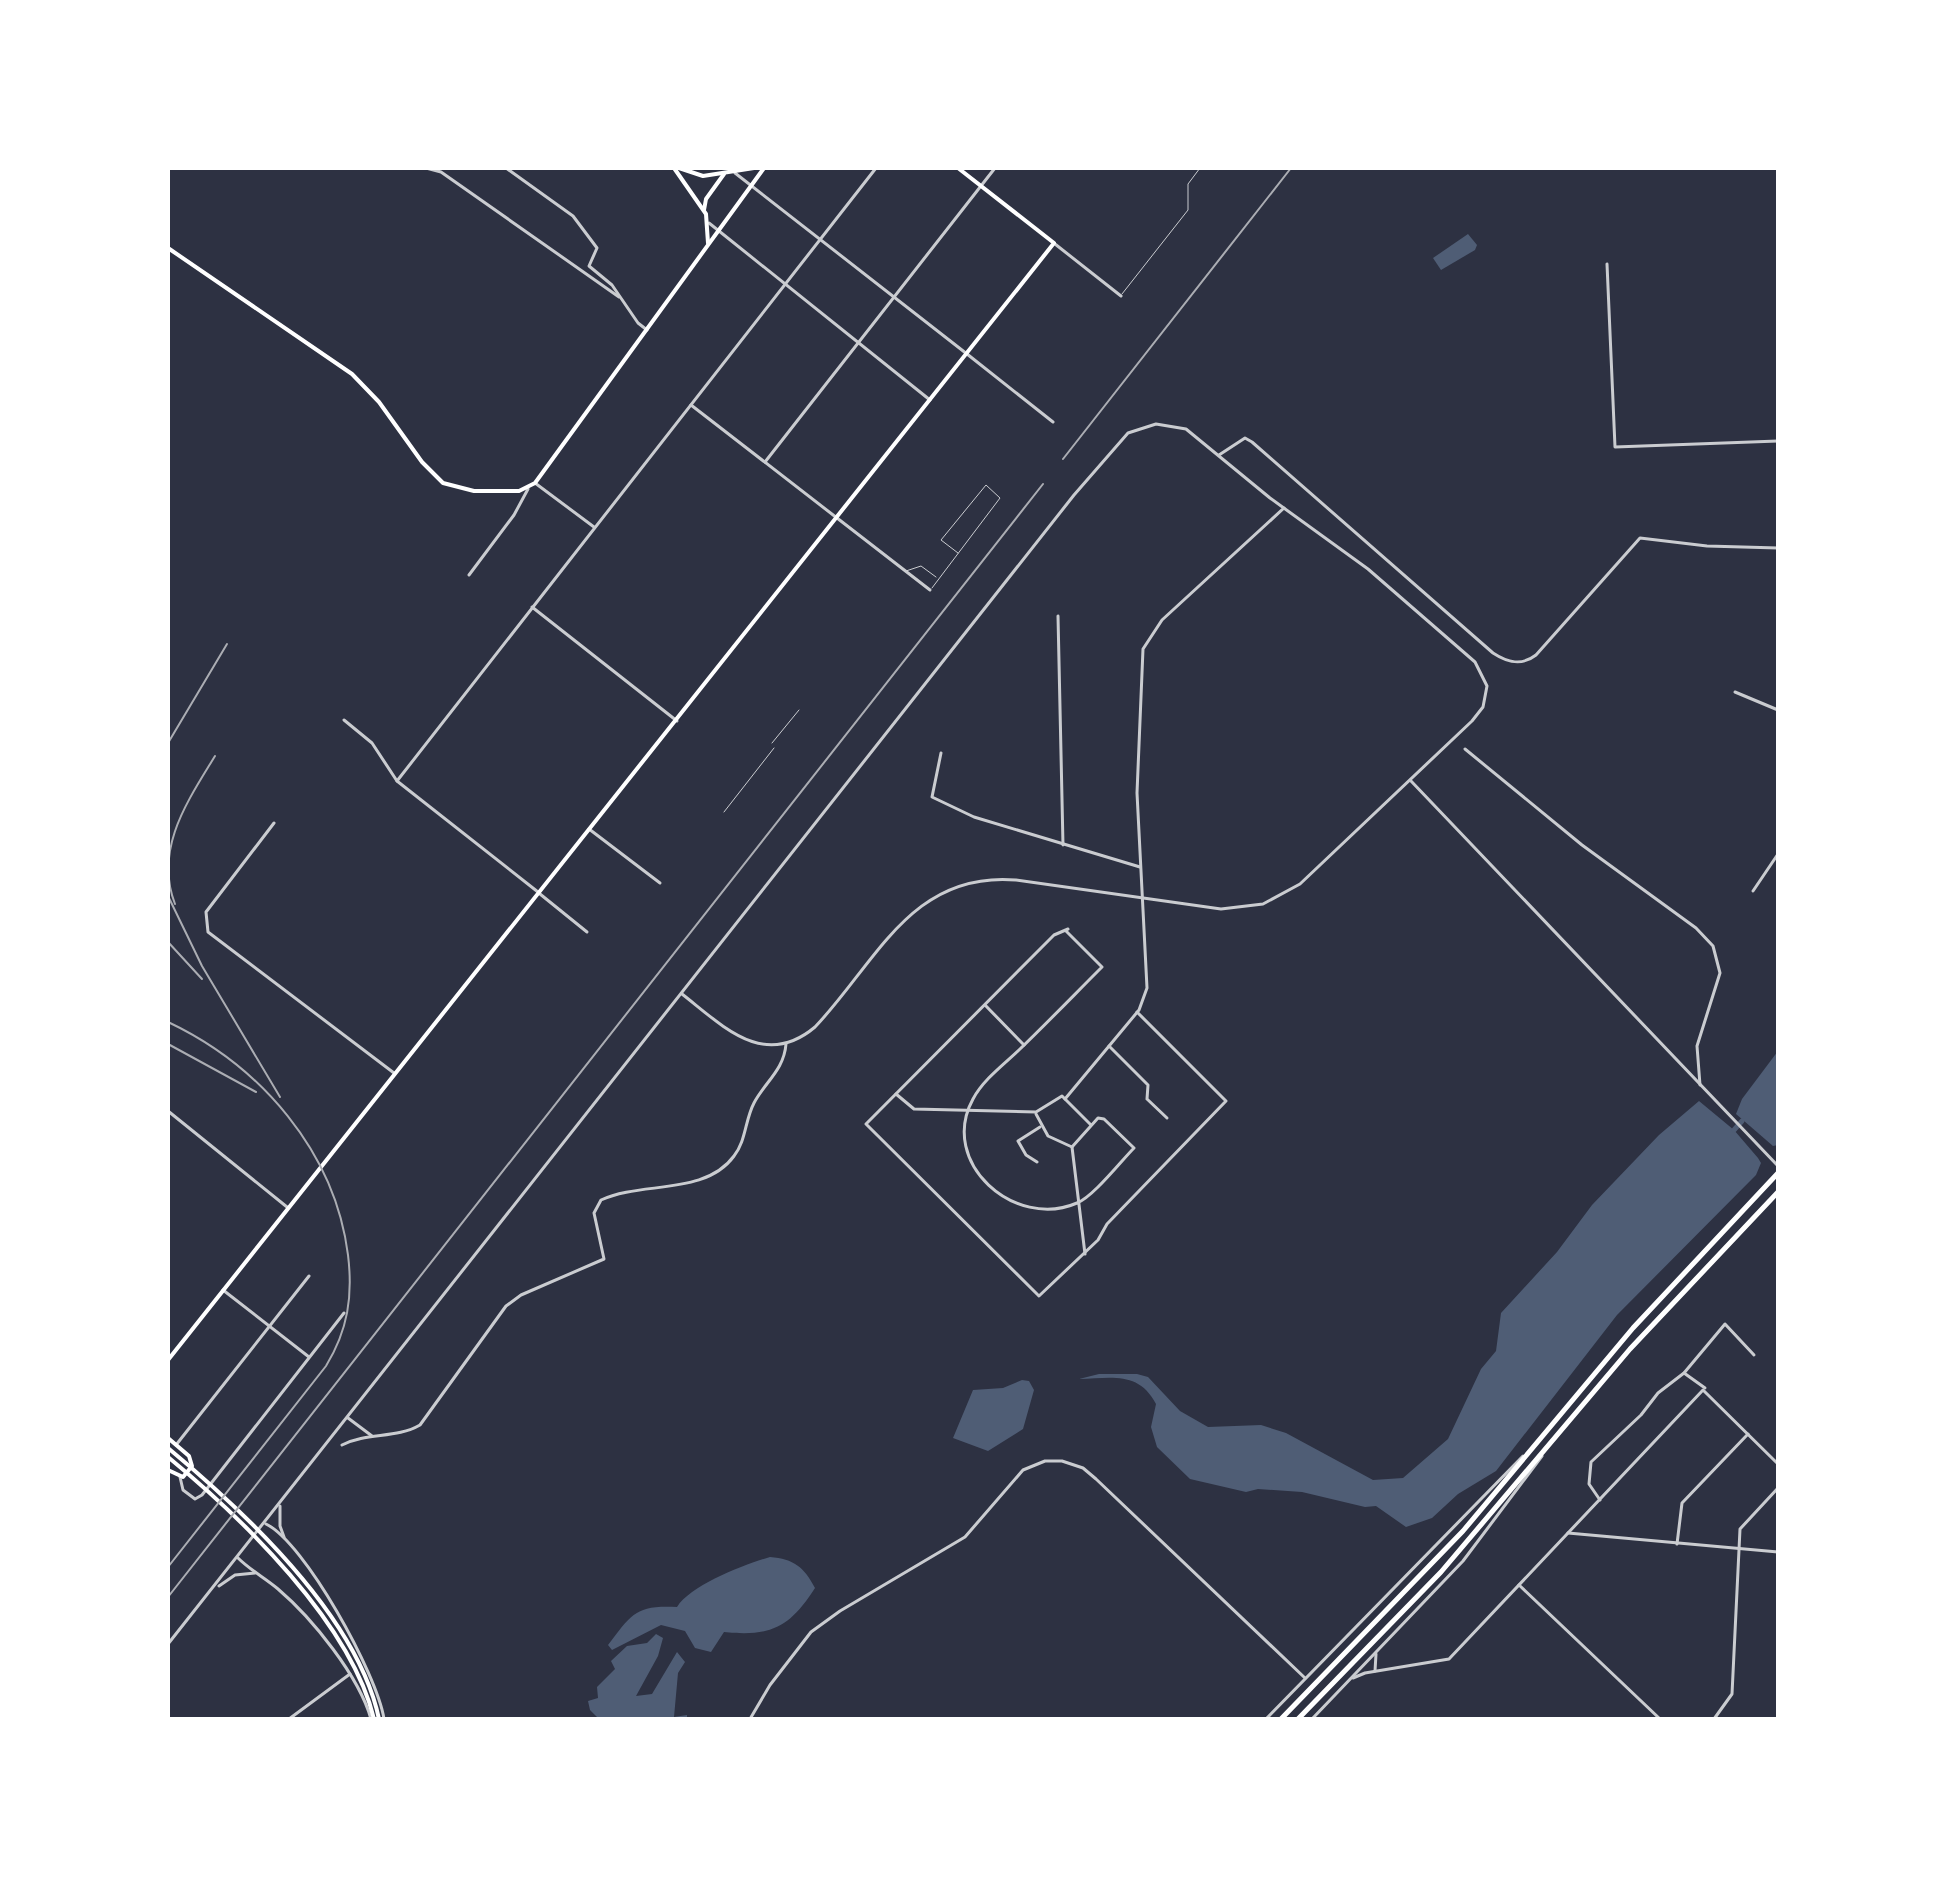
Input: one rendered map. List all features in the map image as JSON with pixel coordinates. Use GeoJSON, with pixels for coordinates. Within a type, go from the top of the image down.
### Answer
{"type":"FeatureCollection","features":[{"type":"Feature","properties":{"kind":"highway"},"geometry":{"type":"LineString","coordinates":[[1281,1719],[1463,1531],[1633,1328],[1778,1173]]}},
{"type":"Feature","properties":{"kind":"highway"},"geometry":{"type":"LineString","coordinates":[[1299,1718],[1451,1561],[1630,1349],[1778,1192]]}},
{"type":"Feature","properties":{"kind":"main road"},"geometry":{"type":"LineString","coordinates":[[676,168],[698,176],[754,168]]}},
{"type":"Feature","properties":{"kind":"main road"},"geometry":{"type":"LineString","coordinates":[[676,168],[704,211],[709,223],[708,244]]}},
{"type":"Feature","properties":{"kind":"main road"},"geometry":{"type":"LineString","coordinates":[[168,248],[352,374],[379,402],[422,462],[443,483],[466,491],[528,489],[764,168]]}},
{"type":"Feature","properties":{"kind":"main road"},"geometry":{"type":"LineString","coordinates":[[168,1360],[1054,243],[958,168]]}},
{"type":"Feature","properties":{"kind":"main road"},"geometry":{"type":"LineString","coordinates":[[704,211],[706,199],[724,174]]}},
{"type":"Feature","properties":{"kind":"main road"},"geometry":{"type":"LineString","coordinates":[[168,1438],[192,1461],[191,1470],[180,1477],[168,1470]]}},
{"type":"Feature","properties":{"kind":"main road"},"geometry":{"type":"LineString","coordinates":[[168,1448],[249,1521],[313,1595],[362,1668],[377,1719]]}},
{"type":"Feature","properties":{"kind":"main road"},"geometry":{"type":"LineString","coordinates":[[168,1457],[244,1526],[308,1599],[356,1671],[377,1719]]}},
{"type":"Feature","properties":{"kind":"street"},"geometry":{"type":"LineString","coordinates":[[426,168],[441,172],[619,297]]}},
{"type":"Feature","properties":{"kind":"street"},"geometry":{"type":"LineString","coordinates":[[506,168],[581,224],[597,248],[589,266],[612,285],[647,330]]}},
{"type":"Feature","properties":{"kind":"street"},"geometry":{"type":"LineString","coordinates":[[397,781],[876,168]]}},
{"type":"Feature","properties":{"kind":"street"},"geometry":{"type":"LineString","coordinates":[[765,462],[995,168]]}},
{"type":"Feature","properties":{"kind":"street"},"geometry":{"type":"LineString","coordinates":[[735,173],[1053,422]]}},
{"type":"Feature","properties":{"kind":"street"},"geometry":{"type":"LineString","coordinates":[[709,223],[930,400]]}},
{"type":"Feature","properties":{"kind":"street"},"geometry":{"type":"LineString","coordinates":[[1054,243],[1121,296]]}},
{"type":"Feature","properties":{"kind":"street"},"geometry":{"type":"LineString","coordinates":[[1607,264],[1615,447],[1778,441]]}},
{"type":"Feature","properties":{"kind":"street"},"geometry":{"type":"LineString","coordinates":[[690,404],[930,590]]}},
{"type":"Feature","properties":{"kind":"street"},"geometry":{"type":"LineString","coordinates":[[168,1644],[266,1524],[348,1418],[682,994],[1111,450],[1135,430],[1164,424],[1186,429],[1284,508],[1359,561],[1480,667],[1487,686],[1479,713],[1320,868],[1277,898],[1250,907],[1221,909],[1006,880],[978,881],[950,888],[910,914],[825,1016],[806,1035],[786,1044],[765,1046],[739,1037],[682,994]]}},
{"type":"Feature","properties":{"kind":"street"},"geometry":{"type":"LineString","coordinates":[[1219,455],[1245,438],[1507,661],[1521,663],[1536,655],[1640,538],[1707,546],[1778,548]]}},
{"type":"Feature","properties":{"kind":"street"},"geometry":{"type":"LineString","coordinates":[[535,483],[594,527]]}},
{"type":"Feature","properties":{"kind":"street"},"geometry":{"type":"LineString","coordinates":[[469,575],[528,489]]}},
{"type":"Feature","properties":{"kind":"street"},"geometry":{"type":"LineString","coordinates":[[1065,1099],[1138,1011],[1147,988],[1137,744],[1143,649],[1162,620],[1284,508]]}},
{"type":"Feature","properties":{"kind":"street"},"geometry":{"type":"LineString","coordinates":[[532,607],[677,721]]}},
{"type":"Feature","properties":{"kind":"street"},"geometry":{"type":"LineString","coordinates":[[1058,616],[1063,845]]}},
{"type":"Feature","properties":{"kind":"street"},"geometry":{"type":"LineString","coordinates":[[1735,692],[1778,710]]}},
{"type":"Feature","properties":{"kind":"street"},"geometry":{"type":"LineString","coordinates":[[344,720],[372,743],[397,781],[587,932]]}},
{"type":"Feature","properties":{"kind":"street"},"geometry":{"type":"LineString","coordinates":[[1465,749],[1582,845],[1702,932],[1713,946],[1720,973],[1697,1046],[1700,1085]]}},
{"type":"Feature","properties":{"kind":"street"},"geometry":{"type":"LineString","coordinates":[[941,753],[932,797],[974,817],[1140,867]]}},
{"type":"Feature","properties":{"kind":"street"},"geometry":{"type":"LineString","coordinates":[[1411,781],[1532,903],[1778,1166]]}},
{"type":"Feature","properties":{"kind":"street"},"geometry":{"type":"LineString","coordinates":[[274,823],[206,912],[208,932],[394,1073]]}},
{"type":"Feature","properties":{"kind":"street"},"geometry":{"type":"LineString","coordinates":[[589,829],[660,883]]}},
{"type":"Feature","properties":{"kind":"street"},"geometry":{"type":"LineString","coordinates":[[1753,891],[1778,854]]}},
{"type":"Feature","properties":{"kind":"street"},"geometry":{"type":"LineString","coordinates":[[1085,1254],[1079,1203],[1072,1147],[1098,1118],[1104,1119],[1134,1148],[1079,1203],[1048,1208],[1022,1207],[992,1189],[980,1177],[967,1149],[965,1125],[968,1111],[983,1084],[1102,967],[1067,930],[1054,935],[866,1124],[1036,1295],[1042,1295],[1085,1254],[1107,1224],[1226,1101],[1138,1011]]}},
{"type":"Feature","properties":{"kind":"street"},"geometry":{"type":"LineString","coordinates":[[985,1005],[1024,1045]]}},
{"type":"Feature","properties":{"kind":"street"},"geometry":{"type":"LineString","coordinates":[[342,1445],[372,1436],[409,1431],[424,1421],[500,1312],[514,1299],[604,1259],[594,1213],[601,1200],[706,1177],[728,1163],[737,1152],[755,1101],[782,1062],[786,1044]]}},
{"type":"Feature","properties":{"kind":"street"},"geometry":{"type":"LineString","coordinates":[[1109,1046],[1148,1085],[1147,1099],[1167,1118]]}},
{"type":"Feature","properties":{"kind":"street"},"geometry":{"type":"LineString","coordinates":[[896,1094],[914,1109],[1036,1112],[1062,1096],[1091,1125]]}},
{"type":"Feature","properties":{"kind":"street"},"geometry":{"type":"LineString","coordinates":[[168,1111],[287,1207]]}},
{"type":"Feature","properties":{"kind":"street"},"geometry":{"type":"LineString","coordinates":[[1036,1112],[1040,1127],[1048,1136],[1072,1147]]}},
{"type":"Feature","properties":{"kind":"street"},"geometry":{"type":"LineString","coordinates":[[1037,1162],[1026,1155],[1018,1141],[1040,1127]]}},
{"type":"Feature","properties":{"kind":"street"},"geometry":{"type":"LineString","coordinates":[[176,1445],[309,1276]]}},
{"type":"Feature","properties":{"kind":"street"},"geometry":{"type":"LineString","coordinates":[[223,1290],[310,1357]]}},
{"type":"Feature","properties":{"kind":"street"},"geometry":{"type":"LineString","coordinates":[[180,1477],[187,1495],[200,1497],[344,1313]]}},
{"type":"Feature","properties":{"kind":"street"},"geometry":{"type":"LineString","coordinates":[[1600,1500],[1589,1484],[1591,1462],[1641,1415],[1658,1393],[1684,1373],[1725,1324],[1754,1355]]}},
{"type":"Feature","properties":{"kind":"street"},"geometry":{"type":"LineString","coordinates":[[1684,1373],[1704,1389],[1778,1464]]}},
{"type":"Feature","properties":{"kind":"street"},"geometry":{"type":"LineString","coordinates":[[1353,1678],[1375,1671],[1449,1659],[1704,1389]]}},
{"type":"Feature","properties":{"kind":"street"},"geometry":{"type":"LineString","coordinates":[[348,1418],[372,1436]]}},
{"type":"Feature","properties":{"kind":"street"},"geometry":{"type":"LineString","coordinates":[[1677,1544],[1682,1503],[1748,1434]]}},
{"type":"Feature","properties":{"kind":"street"},"geometry":{"type":"LineString","coordinates":[[1266,1719],[1539,1439]]}},
{"type":"Feature","properties":{"kind":"street"},"geometry":{"type":"LineString","coordinates":[[1312,1719],[1463,1561],[1521,1489],[1548,1447]]}},
{"type":"Feature","properties":{"kind":"street"},"geometry":{"type":"LineString","coordinates":[[750,1719],[778,1673],[817,1627],[952,1547],[979,1524],[1023,1470],[1053,1460],[1071,1463],[1096,1479],[1305,1678]]}},
{"type":"Feature","properties":{"kind":"street"},"geometry":{"type":"LineString","coordinates":[[1714,1719],[1732,1694],[1740,1529],[1778,1488]]}},
{"type":"Feature","properties":{"kind":"street"},"geometry":{"type":"LineString","coordinates":[[280,1506],[280,1526],[287,1542],[364,1656],[377,1719]]}},
{"type":"Feature","properties":{"kind":"street"},"geometry":{"type":"LineString","coordinates":[[266,1524],[287,1542]]}},
{"type":"Feature","properties":{"kind":"street"},"geometry":{"type":"LineString","coordinates":[[1568,1533],[1778,1552]]}},
{"type":"Feature","properties":{"kind":"street"},"geometry":{"type":"LineString","coordinates":[[238,1558],[283,1593],[350,1674],[377,1719]]}},
{"type":"Feature","properties":{"kind":"street"},"geometry":{"type":"LineString","coordinates":[[212,1591],[235,1575],[256,1574]]}},
{"type":"Feature","properties":{"kind":"street"},"geometry":{"type":"LineString","coordinates":[[1519,1585],[1660,1719]]}},
{"type":"Feature","properties":{"kind":"street"},"geometry":{"type":"LineString","coordinates":[[1375,1671],[1376,1654]]}},
{"type":"Feature","properties":{"kind":"street"},"geometry":{"type":"LineString","coordinates":[[289,1719],[350,1674]]}},
{"type":"Feature","properties":{"kind":"lane"},"geometry":{"type":"LineString","coordinates":[[1121,296],[1188,210],[1188,184],[1200,168]]}},
{"type":"Feature","properties":{"kind":"lane"},"geometry":{"type":"LineString","coordinates":[[930,590],[1000,498],[986,485],[941,540],[958,553]]}},
{"type":"Feature","properties":{"kind":"lane"},"geometry":{"type":"LineString","coordinates":[[906,571],[921,566],[938,579]]}},
{"type":"Feature","properties":{"kind":"lane"},"geometry":{"type":"LineString","coordinates":[[772,743],[799,710]]}},
{"type":"Feature","properties":{"kind":"lane"},"geometry":{"type":"LineString","coordinates":[[724,812],[774,748]]}},
{"type":"Feature","properties":{"kind":"water"},"geometry":{"type":"Polygon","coordinates":[[[1468,234],[1477,245],[1475,250],[1441,270],[1433,258],[1468,234]]]}},
{"type":"Feature","properties":{"kind":"water"},"geometry":{"type":"Polygon","coordinates":[[[1778,1051],[1778,1145],[1773,1146],[1736,1114],[1742,1099],[1778,1051]]]}},
{"type":"Feature","properties":{"kind":"water"},"geometry":{"type":"Polygon","coordinates":[[[1699,1101],[1734,1130],[1758,1158],[1761,1163],[1756,1175],[1617,1315],[1496,1471],[1458,1494],[1432,1518],[1406,1527],[1376,1506],[1365,1507],[1302,1492],[1258,1489],[1246,1492],[1190,1479],[1157,1447],[1151,1427],[1156,1404],[1149,1393],[1133,1381],[1124,1379],[1079,1379],[1099,1374],[1148,1377],[1180,1411],[1208,1427],[1261,1425],[1286,1433],[1373,1480],[1403,1478],[1448,1439],[1481,1369],[1496,1351],[1501,1313],[1557,1252],[1592,1205],[1659,1135],[1699,1101]]]}},
{"type":"Feature","properties":{"kind":"water"},"geometry":{"type":"Polygon","coordinates":[[[1022,1380],[1029,1381],[1034,1390],[1023,1429],[988,1451],[953,1438],[973,1390],[1003,1388],[1022,1380]]]}},
{"type":"Feature","properties":{"kind":"water"},"geometry":{"type":"Polygon","coordinates":[[[770,1557],[797,1565],[815,1588],[797,1612],[778,1626],[755,1633],[724,1632],[711,1652],[695,1648],[685,1631],[661,1625],[612,1650],[608,1645],[629,1619],[643,1610],[677,1607],[705,1584],[770,1557]]]}},
{"type":"Feature","properties":{"kind":"water"},"geometry":{"type":"Polygon","coordinates":[[[656,1634],[663,1638],[658,1656],[636,1696],[652,1694],[677,1652],[685,1662],[678,1673],[674,1717],[687,1715],[687,1719],[599,1719],[590,1710],[588,1701],[598,1698],[597,1687],[615,1669],[611,1661],[627,1646],[647,1643],[656,1634]]]}},
{"type":"Feature","properties":{"kind":"waterway"},"geometry":{"type":"LineString","coordinates":[[1734,1130],[1742,1121]]}},
{"type":"Feature","properties":{"kind":"railway"},"geometry":{"type":"LineString","coordinates":[[1063,459],[1291,168]]}},
{"type":"Feature","properties":{"kind":"railway"},"geometry":{"type":"LineString","coordinates":[[168,1597],[1043,484]]}},
{"type":"Feature","properties":{"kind":"railway"},"geometry":{"type":"LineString","coordinates":[[168,743],[227,644]]}},
{"type":"Feature","properties":{"kind":"railway"},"geometry":{"type":"LineString","coordinates":[[175,904],[168,864],[171,845],[185,809],[215,756]]}},
{"type":"Feature","properties":{"kind":"railway"},"geometry":{"type":"LineString","coordinates":[[168,896],[202,966],[280,1097]]}},
{"type":"Feature","properties":{"kind":"railway"},"geometry":{"type":"LineString","coordinates":[[168,942],[202,979]]}},
{"type":"Feature","properties":{"kind":"railway"},"geometry":{"type":"LineString","coordinates":[[168,1022],[234,1062],[288,1116],[310,1148],[327,1181],[340,1217],[350,1285],[344,1326],[326,1366],[168,1567]]}},
{"type":"Feature","properties":{"kind":"railway"},"geometry":{"type":"LineString","coordinates":[[168,1044],[256,1092]]}}]}
